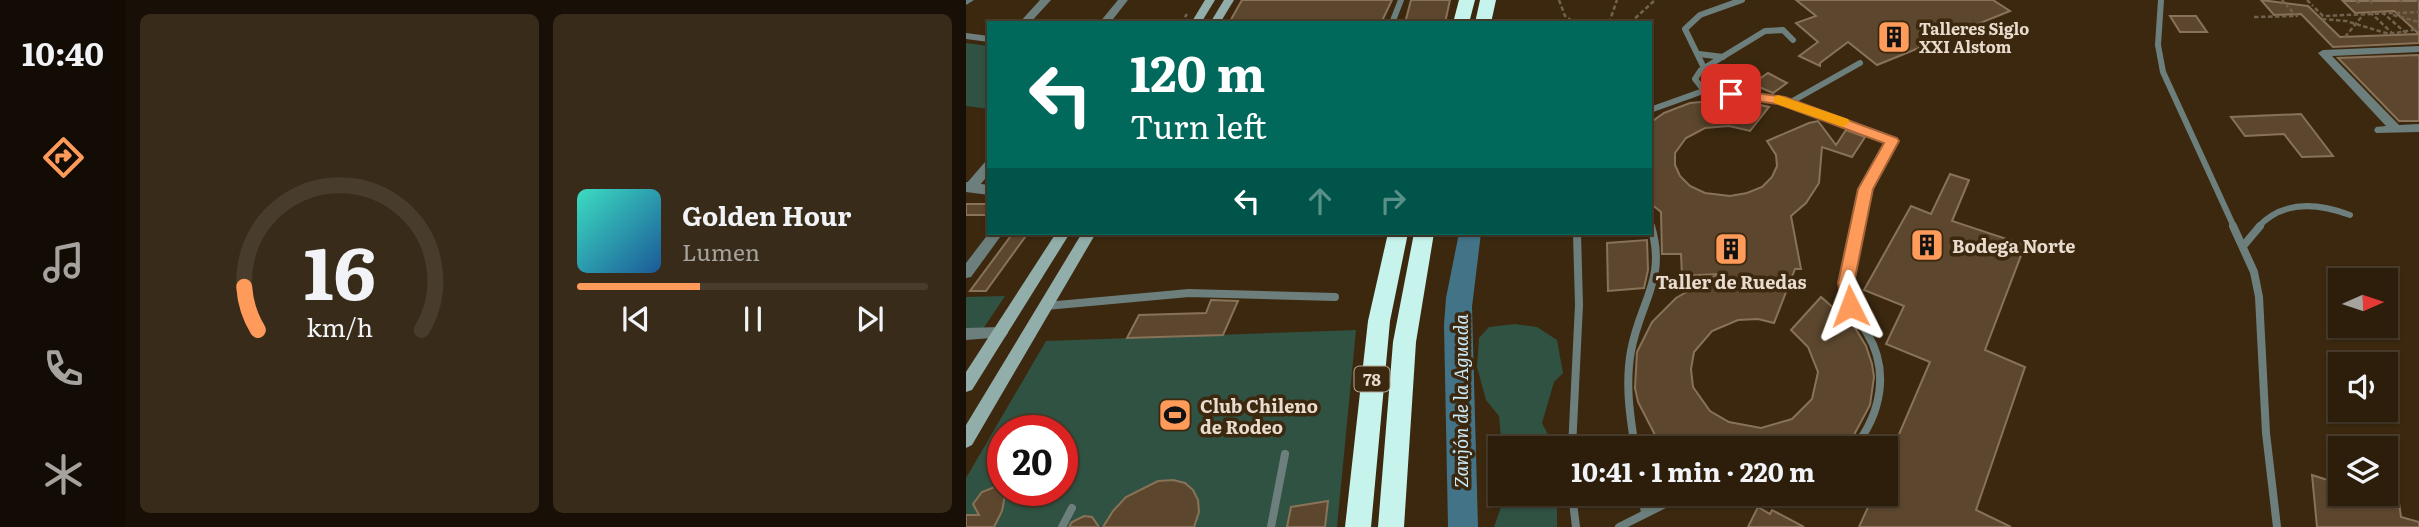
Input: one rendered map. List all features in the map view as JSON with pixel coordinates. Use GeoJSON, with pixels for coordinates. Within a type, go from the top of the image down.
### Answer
{"type":"FeatureCollection","features":[{"type":"Feature","properties":{"kind":"highway"},"geometry":{"type":"LineString","coordinates":[[1461,21],[1466,0]]}},
{"type":"Feature","properties":{"kind":"highway"},"geometry":{"type":"LineString","coordinates":[[1483,21],[1488,0]]}},
{"type":"Feature","properties":{"kind":"highway","name":"78"},"geometry":{"type":"LineString","coordinates":[[1357,527],[1379,321],[1398,235]]}},
{"type":"Feature","properties":{"kind":"highway","name":"78"},"geometry":{"type":"LineString","coordinates":[[1391,527],[1406,328],[1424,235]]}},
{"type":"Feature","properties":{"kind":"main road"},"geometry":{"type":"LineString","coordinates":[[1197,21],[1210,0]]}},
{"type":"Feature","properties":{"kind":"main road"},"geometry":{"type":"LineString","coordinates":[[1216,21],[1229,0]]}},
{"type":"Feature","properties":{"kind":"main road"},"geometry":{"type":"LineString","coordinates":[[966,385],[1062,235]]}},
{"type":"Feature","properties":{"kind":"main road"},"geometry":{"type":"LineString","coordinates":[[966,440],[1088,235]]}},
{"type":"Feature","properties":{"kind":"street"},"geometry":{"type":"LineString","coordinates":[[1026,21],[1046,0]]}},
{"type":"Feature","properties":{"kind":"street"},"geometry":{"type":"LineString","coordinates":[[1106,21],[1123,0]]}},
{"type":"Feature","properties":{"kind":"street"},"geometry":{"type":"LineString","coordinates":[[966,36],[987,39]]}},
{"type":"Feature","properties":{"kind":"street"},"geometry":{"type":"LineString","coordinates":[[2396,129],[2323,53],[2419,49]]}},
{"type":"Feature","properties":{"kind":"street"},"geometry":{"type":"LineString","coordinates":[[2380,130],[2419,128]]}},
{"type":"Feature","properties":{"kind":"street"},"geometry":{"type":"LineString","coordinates":[[968,188],[987,167]]}},
{"type":"Feature","properties":{"kind":"street"},"geometry":{"type":"LineString","coordinates":[[968,188],[987,190]]}},
{"type":"Feature","properties":{"kind":"street"},"geometry":{"type":"LineString","coordinates":[[966,274],[971,260],[994,235]]}},
{"type":"Feature","properties":{"kind":"street"},"geometry":{"type":"LineString","coordinates":[[966,334],[1000,333]]}},
{"type":"Feature","properties":{"kind":"lane"},"geometry":{"type":"LineString","coordinates":[[1393,21],[1401,0]]}},
{"type":"Feature","properties":{"kind":"lane"},"geometry":{"type":"LineString","coordinates":[[1704,68],[1699,54],[1685,33],[1693,19],[1742,0]]}},
{"type":"Feature","properties":{"kind":"lane"},"geometry":{"type":"LineString","coordinates":[[2161,0],[2158,45],[2163,72],[2254,272],[2259,297],[2265,420],[2277,527]]}},
{"type":"Feature","properties":{"kind":"lane"},"geometry":{"type":"LineString","coordinates":[[1793,40],[1783,30],[1768,30],[1704,68],[1695,79],[1696,83],[1707,89],[1774,98],[1888,138],[1892,144],[1865,189],[1846,283],[1850,306],[1876,351],[1881,376],[1880,401],[1863,436]]}},
{"type":"Feature","properties":{"kind":"lane"},"geometry":{"type":"LineString","coordinates":[[1699,54],[1723,57]]}},
{"type":"Feature","properties":{"kind":"lane"},"geometry":{"type":"LineString","coordinates":[[1789,103],[1860,63]]}},
{"type":"Feature","properties":{"kind":"lane"},"geometry":{"type":"LineString","coordinates":[[1652,109],[1707,89]]}},
{"type":"Feature","properties":{"kind":"lane"},"geometry":{"type":"LineString","coordinates":[[2244,245],[2270,217],[2284,211],[2319,205],[2350,215]]}},
{"type":"Feature","properties":{"kind":"lane"},"geometry":{"type":"LineString","coordinates":[[1633,436],[1626,400],[1626,380],[1637,325],[1657,278],[1658,256],[1652,232]]}},
{"type":"Feature","properties":{"kind":"lane"},"geometry":{"type":"LineString","coordinates":[[1574,436],[1579,305],[1577,235]]}},
{"type":"Feature","properties":{"kind":"lane"},"geometry":{"type":"LineString","coordinates":[[1045,307],[1189,293],[1335,297]]}},
{"type":"Feature","properties":{"kind":"lane"},"geometry":{"type":"LineString","coordinates":[[1271,527],[1285,454]]}},
{"type":"Feature","properties":{"kind":"lane"},"geometry":{"type":"LineString","coordinates":[[1573,506],[1576,527]]}},
{"type":"Feature","properties":{"kind":"lane"},"geometry":{"type":"LineString","coordinates":[[1644,506],[1645,513]]}},
{"type":"Feature","properties":{"kind":"lane"},"geometry":{"type":"LineString","coordinates":[[1619,527],[1663,506]]}},
{"type":"Feature","properties":{"kind":"lane"},"geometry":{"type":"LineString","coordinates":[[1062,527],[1072,508]]}},
{"type":"Feature","properties":{"kind":"path"},"geometry":{"type":"LineString","coordinates":[[1559,0],[1564,14],[1573,21]]}},
{"type":"Feature","properties":{"kind":"path"},"geometry":{"type":"LineString","coordinates":[[1610,21],[1617,0]]}},
{"type":"Feature","properties":{"kind":"path"},"geometry":{"type":"LineString","coordinates":[[1632,21],[1655,0]]}},
{"type":"Feature","properties":{"kind":"path"},"geometry":{"type":"LineString","coordinates":[[2254,17],[2297,16],[2282,0]]}},
{"type":"Feature","properties":{"kind":"path"},"geometry":{"type":"LineString","coordinates":[[2307,0],[2323,16],[2383,13],[2419,22]]}},
{"type":"Feature","properties":{"kind":"path"},"geometry":{"type":"LineString","coordinates":[[2356,0],[2360,4]]}},
{"type":"Feature","properties":{"kind":"path"},"geometry":{"type":"LineString","coordinates":[[2369,0],[2373,3]]}},
{"type":"Feature","properties":{"kind":"path"},"geometry":{"type":"LineString","coordinates":[[2389,14],[2419,12]]}},
{"type":"Feature","properties":{"kind":"path"},"geometry":{"type":"LineString","coordinates":[[2371,13],[2393,34]]}},
{"type":"Feature","properties":{"kind":"path"},"geometry":{"type":"LineString","coordinates":[[2383,13],[2406,33]]}},
{"type":"Feature","properties":{"kind":"path"},"geometry":{"type":"LineString","coordinates":[[2345,37],[2363,15]]}},
{"type":"Feature","properties":{"kind":"path"},"geometry":{"type":"LineString","coordinates":[[2322,19],[2393,34],[2419,29]]}},
{"type":"Feature","properties":{"kind":"green space"},"geometry":{"type":"Polygon","coordinates":[[[966,43],[987,46],[987,109],[966,106],[966,43]]]}},
{"type":"Feature","properties":{"kind":"green space"},"geometry":{"type":"Polygon","coordinates":[[[1005,296],[983,329],[966,329],[966,297],[1005,296]]]}},
{"type":"Feature","properties":{"kind":"green space"},"geometry":{"type":"Polygon","coordinates":[[[1515,324],[1537,327],[1557,340],[1563,373],[1554,382],[1542,423],[1549,436],[1501,436],[1499,416],[1486,400],[1477,367],[1479,338],[1489,327],[1515,324]]]}},
{"type":"Feature","properties":{"kind":"green space","name":"Club Chileno de Rodeo"},"geometry":{"type":"Polygon","coordinates":[[[1356,330],[1337,527],[966,527],[966,478],[987,442],[987,506],[1078,506],[1078,415],[1003,415],[1046,341],[1356,330]]]}},
{"type":"Feature","properties":{"kind":"green space"},"geometry":{"type":"Polygon","coordinates":[[[1557,506],[1557,527],[1494,527],[1501,507],[1557,506]]]}},
{"type":"Feature","properties":{"kind":"water","name":"Zanjón de la Aguada"},"geometry":{"type":"Polygon","coordinates":[[[1459,235],[1481,235],[1472,307],[1478,527],[1448,527],[1444,325],[1446,298],[1459,235]]]}},
{"type":"Feature","properties":{"kind":"building"},"geometry":{"type":"Polygon","coordinates":[[[1242,0],[1392,0],[1382,21],[1230,21],[1242,0]]]}},
{"type":"Feature","properties":{"kind":"building"},"geometry":{"type":"Polygon","coordinates":[[[1411,0],[1450,0],[1445,21],[1406,21],[1411,0]]]}},
{"type":"Feature","properties":{"kind":"building","name":"Talleres Siglo XXI Alstom"},"geometry":{"type":"Polygon","coordinates":[[[1796,0],[1993,0],[2010,11],[1877,65],[1848,42],[1820,63],[1820,66],[1799,56],[1818,42],[1796,23],[1816,16],[1796,0]]]}},
{"type":"Feature","properties":{"kind":"building"},"geometry":{"type":"Polygon","coordinates":[[[2261,0],[2308,6],[2340,37],[2419,34],[2419,43],[2333,47],[2301,14],[2274,15],[2261,0]]]}},
{"type":"Feature","properties":{"kind":"building"},"geometry":{"type":"Polygon","coordinates":[[[2343,1],[2419,1],[2419,34],[2394,11],[2355,13],[2343,1]]]}},
{"type":"Feature","properties":{"kind":"building"},"geometry":{"type":"Polygon","coordinates":[[[2170,16],[2196,16],[2207,32],[2180,32],[2170,16]]]}},
{"type":"Feature","properties":{"kind":"building"},"geometry":{"type":"Polygon","coordinates":[[[2419,55],[2419,121],[2399,121],[2338,58],[2419,55]]]}},
{"type":"Feature","properties":{"kind":"building"},"geometry":{"type":"Polygon","coordinates":[[[1768,73],[1787,83],[1773,93],[1752,84],[1768,73]]]}},
{"type":"Feature","properties":{"kind":"building"},"geometry":{"type":"Polygon","coordinates":[[[1733,99],[1769,107],[1750,131],[1729,126],[1705,128],[1686,138],[1675,153],[1675,165],[1680,176],[1690,186],[1705,193],[1730,196],[1762,187],[1772,177],[1777,166],[1776,155],[1767,141],[1818,121],[1836,145],[1846,130],[1865,137],[1852,157],[1822,147],[1819,183],[1806,203],[1791,216],[1801,269],[1795,269],[1774,323],[1758,319],[1738,320],[1712,331],[1694,352],[1691,369],[1693,387],[1710,411],[1729,422],[1761,428],[1792,419],[1812,399],[1818,372],[1808,347],[1791,330],[1821,297],[1854,326],[1866,346],[1872,364],[1874,377],[1870,405],[1853,436],[1655,435],[1638,402],[1635,388],[1637,352],[1652,322],[1676,298],[1718,274],[1682,276],[1681,254],[1662,254],[1661,212],[1652,205],[1652,122],[1664,113],[1690,103],[1733,99]]]}},
{"type":"Feature","properties":{"kind":"building"},"geometry":{"type":"Polygon","coordinates":[[[2301,114],[2333,156],[2302,157],[2284,134],[2245,136],[2231,117],[2301,114]]]}},
{"type":"Feature","properties":{"kind":"building"},"geometry":{"type":"Polygon","coordinates":[[[1950,174],[1969,180],[1952,221],[2025,245],[1985,350],[2025,367],[1976,510],[2011,527],[1859,527],[1869,506],[1898,506],[1898,437],[1930,362],[1886,344],[1904,306],[1864,290],[1911,206],[1931,214],[1950,174]]]}},
{"type":"Feature","properties":{"kind":"building"},"geometry":{"type":"Polygon","coordinates":[[[966,204],[987,204],[987,215],[966,215],[966,204]]]}},
{"type":"Feature","properties":{"kind":"building"},"geometry":{"type":"Polygon","coordinates":[[[1012,235],[1027,235],[986,291],[970,291],[1012,235]]]}},
{"type":"Feature","properties":{"kind":"building"},"geometry":{"type":"Polygon","coordinates":[[[1647,240],[1648,270],[1644,288],[1608,291],[1607,243],[1647,240]]]}},
{"type":"Feature","properties":{"kind":"building"},"geometry":{"type":"Polygon","coordinates":[[[1211,300],[1238,301],[1223,335],[1127,338],[1139,315],[1206,313],[1211,300]]]}},
{"type":"Feature","properties":{"kind":"building"},"geometry":{"type":"Polygon","coordinates":[[[2312,475],[2328,480],[2328,506],[2398,506],[2398,503],[2401,517],[2419,522],[2419,527],[2317,527],[2312,475]]]}},
{"type":"Feature","properties":{"kind":"building"},"geometry":{"type":"Polygon","coordinates":[[[1173,480],[1185,483],[1193,490],[1198,500],[1199,512],[1194,527],[1103,527],[1126,497],[1158,481],[1173,480]]]}},
{"type":"Feature","properties":{"kind":"building"},"geometry":{"type":"Polygon","coordinates":[[[987,490],[987,506],[1003,506],[1002,511],[994,527],[966,527],[966,515],[979,515],[973,504],[982,492],[987,490]]]}},
{"type":"Feature","properties":{"kind":"building"},"geometry":{"type":"Polygon","coordinates":[[[1328,501],[1325,527],[1287,527],[1291,507],[1328,501]]]}},
{"type":"Feature","properties":{"kind":"building"},"geometry":{"type":"Polygon","coordinates":[[[1758,507],[1770,514],[1772,510],[1804,527],[1748,527],[1758,507]]]}},
{"type":"Feature","properties":{"kind":"building"},"geometry":{"type":"Polygon","coordinates":[[[1084,516],[1092,517],[1099,527],[1069,527],[1072,522],[1084,516]]]}},
{"type":"Feature","properties":{"kind":"slow traffic"},"geometry":{"type":"LineString","coordinates":[[1778,100],[1843,122]]}},
{"type":"Feature","properties":{"kind":"place","name":"Talleres Siglo XXI Alstom"},"geometry":{"type":"Point","coordinates":[1894,37]}},
{"type":"Feature","properties":{"kind":"place","name":"Bodega Norte"},"geometry":{"type":"Point","coordinates":[1927,245]}},
{"type":"Feature","properties":{"kind":"place","name":"Taller de Ruedas"},"geometry":{"type":"Point","coordinates":[1731,249]}},
{"type":"Feature","properties":{"kind":"place","name":"Club Chileno de Rodeo"},"geometry":{"type":"Point","coordinates":[1175,415]}},
{"type":"Feature","properties":{"kind":"route"},"geometry":{"type":"LineString","coordinates":[[1731,94],[1774,98],[1892,141],[1892,146],[1865,189],[1847,275],[1846,292],[1850,306]]}}]}
